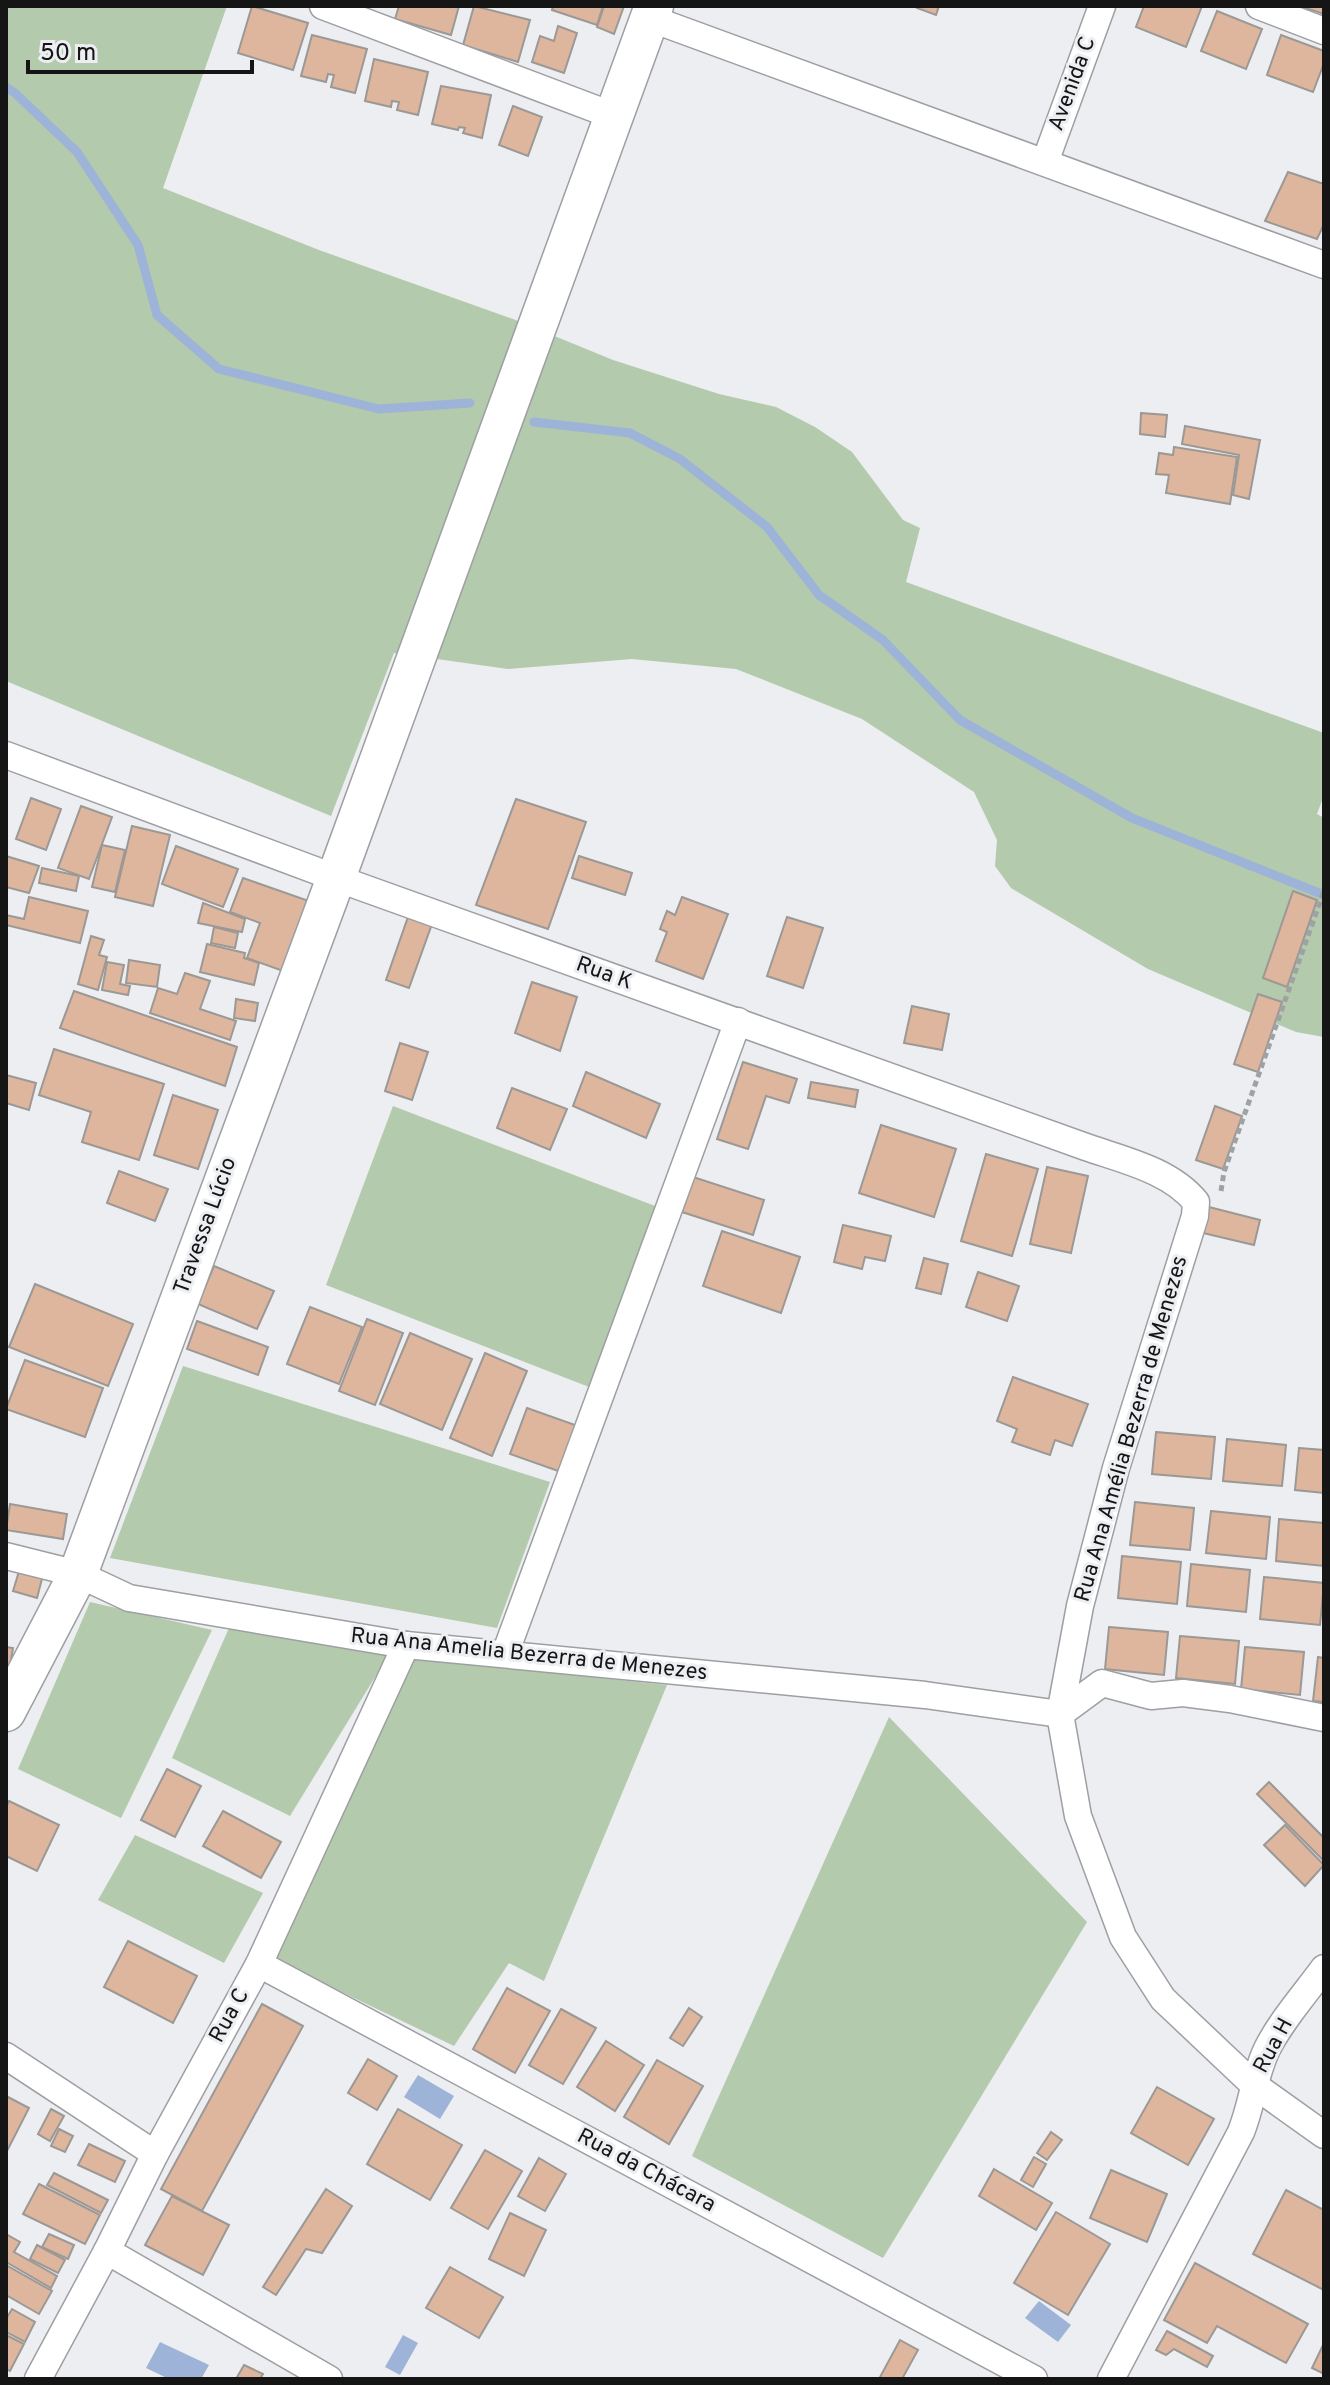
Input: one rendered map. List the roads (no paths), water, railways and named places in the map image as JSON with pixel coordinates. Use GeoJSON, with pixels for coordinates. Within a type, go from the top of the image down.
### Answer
{"type":"FeatureCollection","features":[{"type":"Feature","properties":{"kind":"street"},"geometry":{"type":"LineString","coordinates":[[323,6],[614,116]]}},
{"type":"Feature","properties":{"kind":"street","name":"Avenida C"},"geometry":{"type":"LineString","coordinates":[[1045,162],[1102,6]]}},
{"type":"Feature","properties":{"kind":"street"},"geometry":{"type":"LineString","coordinates":[[1259,6],[1324,31]]}},
{"type":"Feature","properties":{"kind":"street"},"geometry":{"type":"LineString","coordinates":[[651,12],[1324,265]]}},
{"type":"Feature","properties":{"kind":"street","name":"Travessa Lúcio"},"geometry":{"type":"LineString","coordinates":[[6,1712],[78,1574],[336,878],[651,12]]}},
{"type":"Feature","properties":{"kind":"street","name":"Rua K"},"geometry":{"type":"LineString","coordinates":[[6,755],[336,878],[1155,1172],[1184,1187],[1196,1202]]}},
{"type":"Feature","properties":{"kind":"street"},"geometry":{"type":"LineString","coordinates":[[505,1654],[738,1021]]}},
{"type":"Feature","properties":{"kind":"street","name":"Rua Ana Amélia Bezerra de Menezes"},"geometry":{"type":"LineString","coordinates":[[1196,1202],[1195,1216],[1116,1468],[1084,1591],[1060,1714],[1078,1816],[1123,1937],[1163,1999],[1254,2085],[1324,2135]]}},
{"type":"Feature","properties":{"kind":"street","name":"Rua Ana Amelia Bezerra de Menezes"},"geometry":{"type":"LineString","coordinates":[[6,1556],[78,1574],[129,1598],[406,1645],[925,1695],[1060,1714]]}},
{"type":"Feature","properties":{"kind":"street","name":"Rua C"},"geometry":{"type":"LineString","coordinates":[[38,2379],[155,2154],[259,1964],[406,1645]]}},
{"type":"Feature","properties":{"kind":"street"},"geometry":{"type":"LineString","coordinates":[[1060,1714],[1102,1683],[1151,1696],[1199,1695],[1324,1718]]}},
{"type":"Feature","properties":{"kind":"street","name":"Rua da Chácara"},"geometry":{"type":"LineString","coordinates":[[259,1964],[1034,2379]]}},
{"type":"Feature","properties":{"kind":"street","name":"Rua H"},"geometry":{"type":"LineString","coordinates":[[1111,2379],[1241,2132],[1267,2048],[1324,1968]]}},
{"type":"Feature","properties":{"kind":"street"},"geometry":{"type":"LineString","coordinates":[[6,2056],[155,2154]]}},
{"type":"Feature","properties":{"kind":"street"},"geometry":{"type":"LineString","coordinates":[[107,2251],[329,2379]]}},
{"type":"Feature","properties":{"kind":"water"},"geometry":{"type":"Polygon","coordinates":[[[418,2075],[454,2096],[440,2119],[404,2097],[418,2075]]]}},
{"type":"Feature","properties":{"kind":"water"},"geometry":{"type":"Polygon","coordinates":[[[1039,2301],[1071,2325],[1058,2342],[1025,2318],[1039,2301]]]}},
{"type":"Feature","properties":{"kind":"water"},"geometry":{"type":"Polygon","coordinates":[[[403,2335],[418,2343],[400,2375],[385,2367],[403,2335]]]}},
{"type":"Feature","properties":{"kind":"water"},"geometry":{"type":"Polygon","coordinates":[[[160,2342],[209,2365],[201,2379],[169,2379],[146,2368],[160,2342]]]}},
{"type":"Feature","properties":{"kind":"waterway"},"geometry":{"type":"LineString","coordinates":[[6,87],[77,152],[138,245],[157,315],[219,369],[379,409],[470,403]]}},
{"type":"Feature","properties":{"kind":"waterway"},"geometry":{"type":"LineString","coordinates":[[534,422],[630,433],[680,459],[767,527],[819,595],[883,640],[960,720],[1132,818],[1324,895]]}}]}
